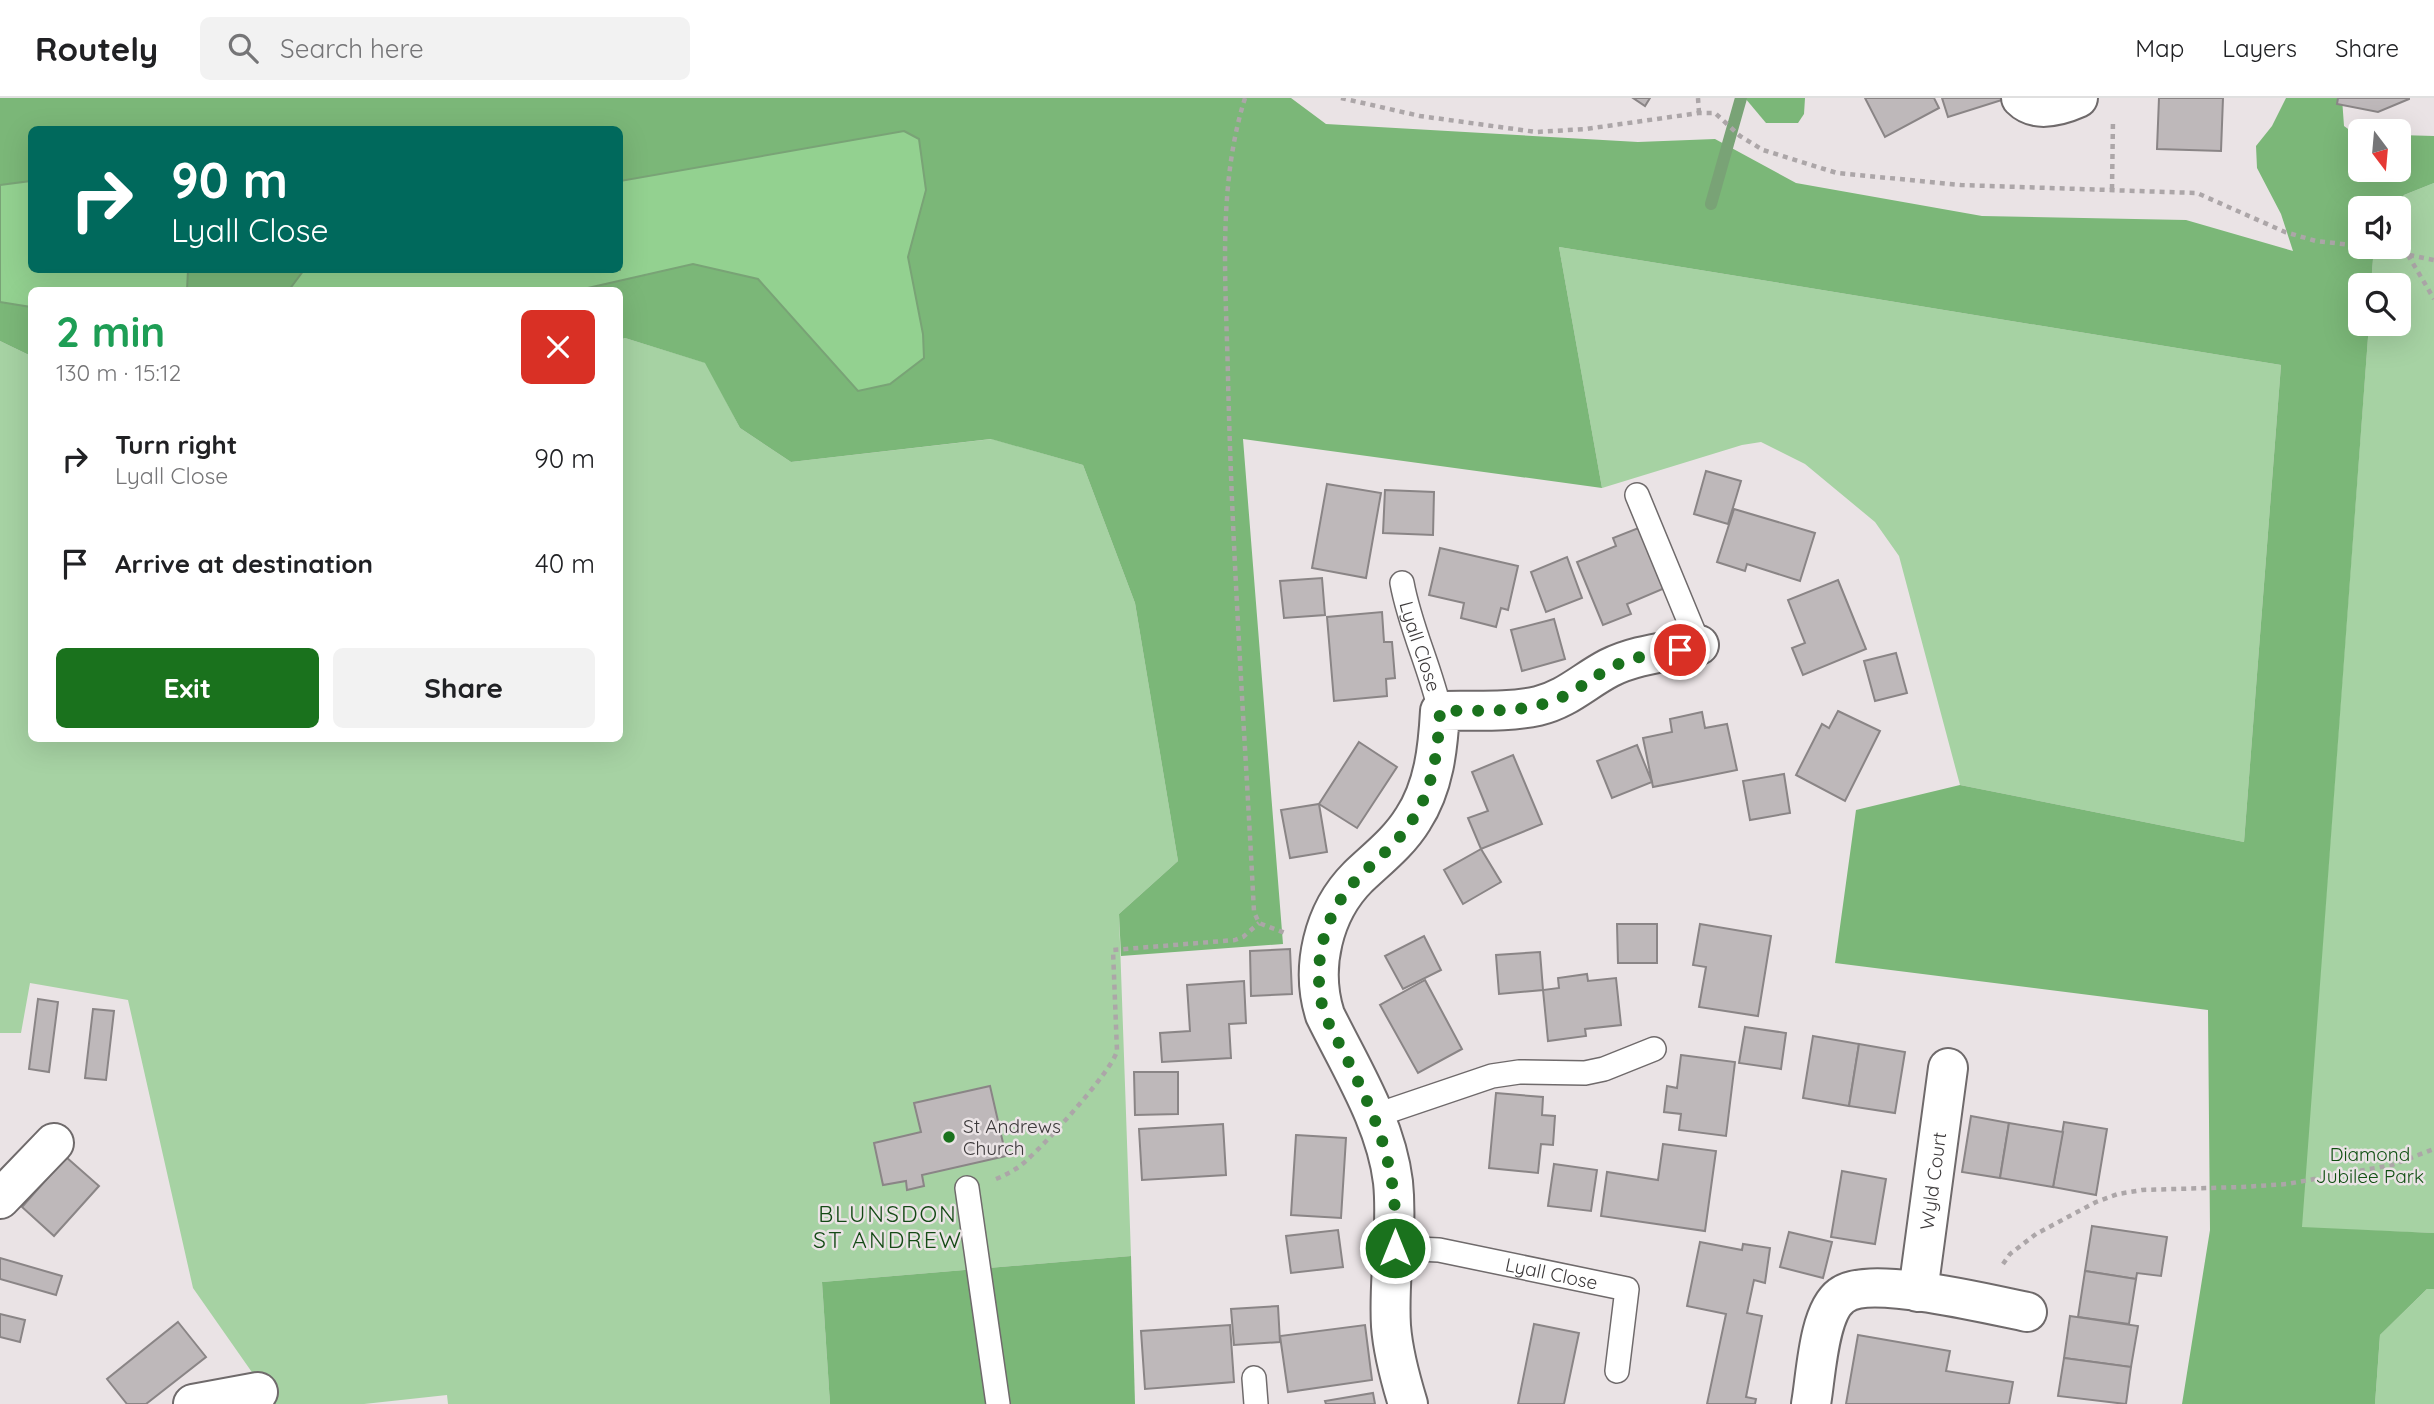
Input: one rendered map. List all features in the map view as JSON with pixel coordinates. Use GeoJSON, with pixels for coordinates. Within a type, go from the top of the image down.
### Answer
{"type":"FeatureCollection","features":[{"type":"Feature","properties":{"kind":"street"},"geometry":{"type":"LineString","coordinates":[[2021,98],[2027,104],[2046,107],[2078,98]]}},
{"type":"Feature","properties":{"kind":"street","name":"Lyall Close"},"geometry":{"type":"LineString","coordinates":[[1408,1404],[1398,1370],[1391,1324],[1395,1248],[1393,1180],[1385,1144],[1374,1116],[1325,1016],[1320,999],[1318,982],[1322,942],[1327,926],[1344,894],[1399,838],[1423,802],[1436,757],[1440,711],[1538,706],[1567,695],[1623,662],[1699,645]]}},
{"type":"Feature","properties":{"kind":"street","name":"Wyld Court"},"geometry":{"type":"LineString","coordinates":[[1917,1292],[1948,1068]]}},
{"type":"Feature","properties":{"kind":"street"},"geometry":{"type":"LineString","coordinates":[[0,1199],[54,1143]]}},
{"type":"Feature","properties":{"kind":"street"},"geometry":{"type":"LineString","coordinates":[[1811,1404],[1821,1336],[1830,1310],[1841,1295],[1874,1287],[1979,1302],[2027,1312]]}},
{"type":"Feature","properties":{"kind":"street"},"geometry":{"type":"LineString","coordinates":[[193,1404],[258,1392]]}},
{"type":"Feature","properties":{"kind":"lane"},"geometry":{"type":"LineString","coordinates":[[1637,495],[1699,645]]}},
{"type":"Feature","properties":{"kind":"lane","name":"Lyall Close"},"geometry":{"type":"LineString","coordinates":[[1402,583],[1408,614],[1435,687],[1440,711]]}},
{"type":"Feature","properties":{"kind":"lane"},"geometry":{"type":"LineString","coordinates":[[1374,1116],[1492,1076],[1519,1072],[1585,1073],[1604,1069],[1654,1049]]}},
{"type":"Feature","properties":{"kind":"lane"},"geometry":{"type":"LineString","coordinates":[[967,1188],[999,1404]]}},
{"type":"Feature","properties":{"kind":"lane","name":"Lyall Close"},"geometry":{"type":"LineString","coordinates":[[1395,1248],[1439,1250],[1627,1289],[1617,1371]]}},
{"type":"Feature","properties":{"kind":"lane"},"geometry":{"type":"LineString","coordinates":[[1254,1378],[1256,1404]]}},
{"type":"Feature","properties":{"kind":"path"},"geometry":{"type":"LineString","coordinates":[[1245,98],[1231,148],[1228,172],[1226,267],[1230,443],[1254,912],[1259,923],[1268,927]]}},
{"type":"Feature","properties":{"kind":"path"},"geometry":{"type":"LineString","coordinates":[[1341,98],[1420,117],[1536,132],[1586,129],[1715,113],[1740,136],[1763,150],[1837,173],[1961,186],[2197,193],[2285,232],[2316,241],[2348,245]]}},
{"type":"Feature","properties":{"kind":"path"},"geometry":{"type":"LineString","coordinates":[[1698,98],[1699,113]]}},
{"type":"Feature","properties":{"kind":"path"},"geometry":{"type":"LineString","coordinates":[[2112,114],[2112,189]]}},
{"type":"Feature","properties":{"kind":"path"},"geometry":{"type":"LineString","coordinates":[[2411,255],[2434,260]]}},
{"type":"Feature","properties":{"kind":"path"},"geometry":{"type":"LineString","coordinates":[[2410,259],[2434,299]]}},
{"type":"Feature","properties":{"kind":"path"},"geometry":{"type":"LineString","coordinates":[[967,1188],[1009,1174],[1027,1160],[1104,1075],[1115,1059],[1117,1051],[1113,950],[1235,940],[1243,937],[1259,923]]}},
{"type":"Feature","properties":{"kind":"path"},"geometry":{"type":"LineString","coordinates":[[1979,1302],[2004,1263],[2019,1247],[2068,1216],[2118,1194],[2142,1190],[2287,1184],[2392,1165],[2434,1149]]}},
{"type":"Feature","properties":{"kind":"green space","name":"Diamond Jubilee Park"},"geometry":{"type":"Polygon","coordinates":[[[2434,183],[2434,1233],[2301,1228],[2368,336],[2411,336],[2411,273],[2372,273],[2373,259],[2411,259],[2411,196],[2404,195],[2434,183]]]}},
{"type":"Feature","properties":{"kind":"green space"},"geometry":{"type":"Polygon","coordinates":[[[1559,247],[2281,365],[2244,842],[1960,785],[1899,556],[1875,522],[1805,464],[1761,442],[1742,445],[1602,488],[1559,247]]]}},
{"type":"Feature","properties":{"kind":"green space"},"geometry":{"type":"Polygon","coordinates":[[[623,339],[706,363],[740,428],[791,462],[992,439],[1083,465],[1135,603],[1178,861],[1119,914],[1131,1256],[822,1282],[830,1404],[448,1404],[447,1395],[364,1404],[259,1404],[256,1378],[193,1288],[128,1000],[30,983],[21,1033],[0,1033],[0,341],[28,355],[28,742],[623,742],[623,339]]]}},
{"type":"Feature","properties":{"kind":"green space"},"geometry":{"type":"Polygon","coordinates":[[[2427,1289],[2434,1289],[2434,1404],[2375,1404],[2380,1335],[2427,1289]]]}},
{"type":"Feature","properties":{"kind":"shaded area"},"geometry":{"type":"Polygon","coordinates":[[[0,98],[1291,98],[1326,124],[1638,142],[1715,139],[1796,183],[1982,216],[2186,220],[2293,251],[2281,214],[2257,168],[2256,146],[2272,126],[2286,98],[2342,98],[2344,126],[2348,129],[2348,182],[2412,182],[2412,135],[2434,136],[2434,183],[2403,196],[2348,196],[2348,259],[2373,259],[2372,273],[2348,273],[2348,336],[2368,336],[2302,1227],[2434,1233],[2434,1289],[2427,1289],[2380,1335],[2375,1404],[2182,1404],[2210,1230],[2208,1010],[1835,963],[1856,810],[1960,785],[2244,842],[2281,365],[1559,247],[1602,488],[1243,439],[1283,944],[1121,956],[1119,914],[1178,861],[1135,603],[1083,465],[991,439],[791,462],[740,428],[705,363],[623,339],[623,287],[592,287],[693,264],[758,279],[858,390],[924,358],[923,334],[908,257],[926,190],[918,139],[904,131],[623,180],[623,126],[28,126],[28,181],[0,185],[0,98]]]}},
{"type":"Feature","properties":{"kind":"shaded area"},"geometry":{"type":"Polygon","coordinates":[[[1745,98],[1805,98],[1804,114],[1798,123],[1766,123],[1745,98]]]}},
{"type":"Feature","properties":{"kind":"shaded area"},"geometry":{"type":"Polygon","coordinates":[[[904,131],[919,139],[926,190],[908,257],[923,334],[924,358],[890,384],[858,391],[758,279],[693,264],[592,287],[291,287],[302,273],[623,273],[623,180],[904,131]]]}},
{"type":"Feature","properties":{"kind":"shaded area"},"geometry":{"type":"Polygon","coordinates":[[[28,181],[28,273],[188,273],[187,287],[28,287],[28,307],[0,302],[0,185],[28,181]]]}},
{"type":"Feature","properties":{"kind":"shaded area"},"geometry":{"type":"Polygon","coordinates":[[[188,273],[302,273],[291,287],[187,287],[188,273]]]}},
{"type":"Feature","properties":{"kind":"shaded area"},"geometry":{"type":"Polygon","coordinates":[[[0,302],[28,307],[28,355],[0,341],[0,302]]]}},
{"type":"Feature","properties":{"kind":"shaded area"},"geometry":{"type":"Polygon","coordinates":[[[1131,1256],[1135,1404],[830,1404],[822,1282],[1131,1256]]]}},
{"type":"Feature","properties":{"kind":"building"},"geometry":{"type":"Polygon","coordinates":[[[1633,98],[1650,98],[1645,106],[1633,98]]]}},
{"type":"Feature","properties":{"kind":"building"},"geometry":{"type":"Polygon","coordinates":[[[1865,98],[1934,98],[1939,108],[1885,137],[1865,98]]]}},
{"type":"Feature","properties":{"kind":"building"},"geometry":{"type":"Polygon","coordinates":[[[1942,98],[2008,98],[1948,117],[1942,98]]]}},
{"type":"Feature","properties":{"kind":"building"},"geometry":{"type":"Polygon","coordinates":[[[2159,98],[2223,98],[2221,151],[2157,149],[2159,98]]]}},
{"type":"Feature","properties":{"kind":"building"},"geometry":{"type":"Polygon","coordinates":[[[2338,98],[2409,99],[2378,112],[2337,104],[2338,98]]]}},
{"type":"Feature","properties":{"kind":"building"},"geometry":{"type":"Polygon","coordinates":[[[1706,471],[1741,481],[1728,524],[1694,514],[1706,471]]]}},
{"type":"Feature","properties":{"kind":"building"},"geometry":{"type":"Polygon","coordinates":[[[1327,484],[1381,493],[1366,578],[1312,568],[1327,484]]]}},
{"type":"Feature","properties":{"kind":"building"},"geometry":{"type":"Polygon","coordinates":[[[1385,490],[1434,492],[1433,535],[1383,533],[1385,490]]]}},
{"type":"Feature","properties":{"kind":"building"},"geometry":{"type":"Polygon","coordinates":[[[1734,509],[1815,533],[1800,581],[1747,564],[1745,571],[1717,562],[1734,509]]]}},
{"type":"Feature","properties":{"kind":"building"},"geometry":{"type":"Polygon","coordinates":[[[1641,527],[1665,588],[1627,604],[1631,614],[1603,625],[1577,562],[1616,546],[1613,538],[1641,527]]]}},
{"type":"Feature","properties":{"kind":"building"},"geometry":{"type":"Polygon","coordinates":[[[1440,548],[1518,566],[1508,610],[1501,608],[1496,627],[1461,618],[1464,603],[1429,595],[1440,548]]]}},
{"type":"Feature","properties":{"kind":"building"},"geometry":{"type":"Polygon","coordinates":[[[1567,557],[1582,598],[1546,612],[1531,572],[1567,557]]]}},
{"type":"Feature","properties":{"kind":"building"},"geometry":{"type":"Polygon","coordinates":[[[1322,578],[1325,615],[1284,618],[1280,581],[1322,578]]]}},
{"type":"Feature","properties":{"kind":"building"},"geometry":{"type":"Polygon","coordinates":[[[1838,580],[1866,649],[1803,675],[1792,648],[1805,643],[1788,600],[1838,580]]]}},
{"type":"Feature","properties":{"kind":"building"},"geometry":{"type":"Polygon","coordinates":[[[1382,612],[1384,642],[1392,642],[1395,678],[1386,679],[1387,696],[1334,701],[1327,617],[1382,612]]]}},
{"type":"Feature","properties":{"kind":"building"},"geometry":{"type":"Polygon","coordinates":[[[1554,619],[1565,659],[1522,671],[1511,630],[1554,619]]]}},
{"type":"Feature","properties":{"kind":"building"},"geometry":{"type":"Polygon","coordinates":[[[1896,653],[1907,693],[1875,701],[1864,661],[1896,653]]]}},
{"type":"Feature","properties":{"kind":"building"},"geometry":{"type":"Polygon","coordinates":[[[1838,711],[1880,731],[1845,801],[1796,775],[1822,724],[1829,728],[1838,711]]]}},
{"type":"Feature","properties":{"kind":"building"},"geometry":{"type":"Polygon","coordinates":[[[1702,712],[1705,728],[1727,724],[1737,770],[1653,787],[1643,738],[1672,732],[1670,719],[1702,712]]]}},
{"type":"Feature","properties":{"kind":"building"},"geometry":{"type":"Polygon","coordinates":[[[1359,742],[1397,767],[1357,828],[1319,804],[1359,742]]]}},
{"type":"Feature","properties":{"kind":"building"},"geometry":{"type":"Polygon","coordinates":[[[1637,745],[1652,782],[1612,798],[1597,761],[1637,745]]]}},
{"type":"Feature","properties":{"kind":"building"},"geometry":{"type":"Polygon","coordinates":[[[1513,755],[1542,824],[1481,849],[1468,818],[1488,811],[1472,772],[1513,755]]]}},
{"type":"Feature","properties":{"kind":"building"},"geometry":{"type":"Polygon","coordinates":[[[1784,774],[1790,813],[1750,820],[1743,781],[1784,774]]]}},
{"type":"Feature","properties":{"kind":"building"},"geometry":{"type":"Polygon","coordinates":[[[1319,804],[1327,852],[1290,858],[1281,810],[1319,804]]]}},
{"type":"Feature","properties":{"kind":"building"},"geometry":{"type":"Polygon","coordinates":[[[1481,849],[1501,882],[1463,904],[1444,870],[1481,849]]]}},
{"type":"Feature","properties":{"kind":"building"},"geometry":{"type":"Polygon","coordinates":[[[1617,924],[1657,924],[1657,963],[1618,963],[1617,924]]]}},
{"type":"Feature","properties":{"kind":"building"},"geometry":{"type":"Polygon","coordinates":[[[1700,924],[1771,936],[1758,1016],[1699,1007],[1706,967],[1693,965],[1700,924]]]}},
{"type":"Feature","properties":{"kind":"building"},"geometry":{"type":"Polygon","coordinates":[[[1424,936],[1441,970],[1403,989],[1385,956],[1424,936]]]}},
{"type":"Feature","properties":{"kind":"building"},"geometry":{"type":"Polygon","coordinates":[[[1290,949],[1292,994],[1251,996],[1250,951],[1290,949]]]}},
{"type":"Feature","properties":{"kind":"building"},"geometry":{"type":"Polygon","coordinates":[[[1540,952],[1543,990],[1499,994],[1496,955],[1540,952]]]}},
{"type":"Feature","properties":{"kind":"building"},"geometry":{"type":"Polygon","coordinates":[[[1587,974],[1588,981],[1616,978],[1621,1025],[1585,1029],[1586,1036],[1548,1041],[1543,990],[1559,988],[1558,978],[1587,974]]]}},
{"type":"Feature","properties":{"kind":"building"},"geometry":{"type":"Polygon","coordinates":[[[1425,980],[1462,1049],[1418,1073],[1380,1005],[1425,980]]]}},
{"type":"Feature","properties":{"kind":"building"},"geometry":{"type":"Polygon","coordinates":[[[1244,981],[1246,1023],[1229,1024],[1231,1058],[1162,1062],[1160,1033],[1190,1031],[1187,985],[1244,981]]]}},
{"type":"Feature","properties":{"kind":"building"},"geometry":{"type":"Polygon","coordinates":[[[38,999],[58,1002],[49,1072],[29,1069],[38,999]]]}},
{"type":"Feature","properties":{"kind":"building"},"geometry":{"type":"Polygon","coordinates":[[[93,1009],[114,1011],[106,1080],[85,1078],[93,1009]]]}},
{"type":"Feature","properties":{"kind":"building"},"geometry":{"type":"Polygon","coordinates":[[[1745,1027],[1786,1033],[1781,1069],[1739,1063],[1745,1027]]]}},
{"type":"Feature","properties":{"kind":"building"},"geometry":{"type":"Polygon","coordinates":[[[1813,1036],[1859,1044],[1849,1106],[1803,1098],[1813,1036]]]}},
{"type":"Feature","properties":{"kind":"building"},"geometry":{"type":"Polygon","coordinates":[[[1859,1044],[1905,1052],[1895,1113],[1849,1106],[1859,1044]]]}},
{"type":"Feature","properties":{"kind":"building"},"geometry":{"type":"Polygon","coordinates":[[[1681,1055],[1735,1062],[1726,1136],[1679,1130],[1681,1114],[1664,1112],[1667,1086],[1677,1088],[1681,1055]]]}},
{"type":"Feature","properties":{"kind":"building"},"geometry":{"type":"Polygon","coordinates":[[[1134,1072],[1178,1072],[1178,1114],[1135,1115],[1134,1072]]]}},
{"type":"Feature","properties":{"kind":"building","name":"St Andrews Church"},"geometry":{"type":"Polygon","coordinates":[[[990,1086],[1006,1156],[922,1175],[924,1186],[907,1190],[906,1181],[883,1185],[874,1143],[921,1132],[914,1103],[990,1086]]]}},
{"type":"Feature","properties":{"kind":"building"},"geometry":{"type":"Polygon","coordinates":[[[1496,1093],[1543,1097],[1542,1115],[1555,1116],[1553,1145],[1541,1144],[1538,1173],[1489,1168],[1496,1093]]]}},
{"type":"Feature","properties":{"kind":"building"},"geometry":{"type":"Polygon","coordinates":[[[1971,1116],[2009,1123],[2000,1178],[1962,1172],[1971,1116]]]}},
{"type":"Feature","properties":{"kind":"building"},"geometry":{"type":"Polygon","coordinates":[[[2064,1122],[2107,1129],[2096,1195],[2053,1187],[2064,1122]]]}},
{"type":"Feature","properties":{"kind":"building"},"geometry":{"type":"Polygon","coordinates":[[[2009,1123],[2063,1132],[2053,1187],[2000,1178],[2009,1123]]]}},
{"type":"Feature","properties":{"kind":"building"},"geometry":{"type":"Polygon","coordinates":[[[1223,1124],[1226,1175],[1142,1180],[1139,1129],[1223,1124]]]}},
{"type":"Feature","properties":{"kind":"building"},"geometry":{"type":"Polygon","coordinates":[[[1296,1135],[1346,1138],[1341,1218],[1291,1215],[1296,1135]]]}},
{"type":"Feature","properties":{"kind":"building"},"geometry":{"type":"Polygon","coordinates":[[[1663,1144],[1716,1151],[1705,1231],[1601,1216],[1607,1172],[1658,1180],[1663,1144]]]}},
{"type":"Feature","properties":{"kind":"building"},"geometry":{"type":"Polygon","coordinates":[[[66,1157],[99,1186],[54,1236],[22,1207],[66,1157]]]}},
{"type":"Feature","properties":{"kind":"building"},"geometry":{"type":"Polygon","coordinates":[[[1554,1164],[1597,1170],[1591,1211],[1548,1206],[1554,1164]]]}},
{"type":"Feature","properties":{"kind":"building"},"geometry":{"type":"Polygon","coordinates":[[[1842,1171],[1886,1179],[1875,1244],[1831,1237],[1842,1171]]]}},
{"type":"Feature","properties":{"kind":"building"},"geometry":{"type":"Polygon","coordinates":[[[2092,1226],[2167,1237],[2161,1276],[2137,1273],[2136,1279],[2085,1271],[2092,1226]]]}},
{"type":"Feature","properties":{"kind":"building"},"geometry":{"type":"Polygon","coordinates":[[[1338,1230],[1343,1267],[1291,1273],[1286,1236],[1338,1230]]]}},
{"type":"Feature","properties":{"kind":"building"},"geometry":{"type":"Polygon","coordinates":[[[1789,1232],[1832,1242],[1823,1278],[1780,1267],[1789,1232]]]}},
{"type":"Feature","properties":{"kind":"building"},"geometry":{"type":"Polygon","coordinates":[[[1700,1242],[1742,1250],[1743,1244],[1770,1248],[1765,1283],[1754,1280],[1747,1313],[1762,1316],[1746,1397],[1756,1399],[1755,1404],[1707,1404],[1726,1314],[1687,1306],[1700,1242]]]}},
{"type":"Feature","properties":{"kind":"building"},"geometry":{"type":"Polygon","coordinates":[[[0,1258],[62,1276],[56,1295],[0,1279],[0,1258]]]}},
{"type":"Feature","properties":{"kind":"building"},"geometry":{"type":"Polygon","coordinates":[[[2085,1271],[2136,1279],[2129,1324],[2078,1317],[2085,1271]]]}},
{"type":"Feature","properties":{"kind":"building"},"geometry":{"type":"Polygon","coordinates":[[[1278,1306],[1280,1342],[1234,1345],[1231,1309],[1278,1306]]]}},
{"type":"Feature","properties":{"kind":"building"},"geometry":{"type":"Polygon","coordinates":[[[0,1314],[25,1320],[20,1342],[0,1337],[0,1314]]]}},
{"type":"Feature","properties":{"kind":"building"},"geometry":{"type":"Polygon","coordinates":[[[2070,1316],[2138,1326],[2131,1367],[2064,1358],[2070,1316]]]}},
{"type":"Feature","properties":{"kind":"building"},"geometry":{"type":"Polygon","coordinates":[[[178,1322],[206,1357],[146,1404],[127,1404],[107,1379],[178,1322]]]}},
{"type":"Feature","properties":{"kind":"building"},"geometry":{"type":"Polygon","coordinates":[[[1534,1324],[1579,1333],[1564,1404],[1518,1404],[1534,1324]]]}},
{"type":"Feature","properties":{"kind":"building"},"geometry":{"type":"Polygon","coordinates":[[[1230,1325],[1234,1382],[1145,1389],[1141,1331],[1230,1325]]]}},
{"type":"Feature","properties":{"kind":"building"},"geometry":{"type":"Polygon","coordinates":[[[1365,1325],[1372,1380],[1288,1392],[1280,1336],[1365,1325]]]}},
{"type":"Feature","properties":{"kind":"building"},"geometry":{"type":"Polygon","coordinates":[[[1858,1335],[1950,1351],[1946,1371],[2013,1382],[2009,1404],[1846,1404],[1858,1335]]]}},
{"type":"Feature","properties":{"kind":"building"},"geometry":{"type":"Polygon","coordinates":[[[2064,1358],[2131,1367],[2126,1404],[2058,1396],[2064,1358]]]}},
{"type":"Feature","properties":{"kind":"building"},"geometry":{"type":"Polygon","coordinates":[[[1373,1393],[1375,1404],[1326,1404],[1325,1401],[1373,1393]]]}},
{"type":"Feature","properties":{"kind":"waterway"},"geometry":{"type":"LineString","coordinates":[[1711,204],[1741,98]]}},
{"type":"Feature","properties":{"kind":"place","name":"St Andrews Church"},"geometry":{"type":"Point","coordinates":[949,1137]}},
{"type":"Feature","properties":{"kind":"district","name":"BLUNSDON ST ANDREW"},"geometry":{"type":"Point","coordinates":[888,1227]}},
{"type":"Feature","properties":{"kind":"route"},"geometry":{"type":"LineString","coordinates":[[1395,1248],[1393,1180],[1381,1132],[1325,1016],[1320,999],[1318,982],[1322,942],[1335,909],[1357,879],[1399,838],[1423,802],[1436,757],[1440,711],[1538,706],[1567,695],[1623,662],[1646,655],[1680,650]]}}]}
